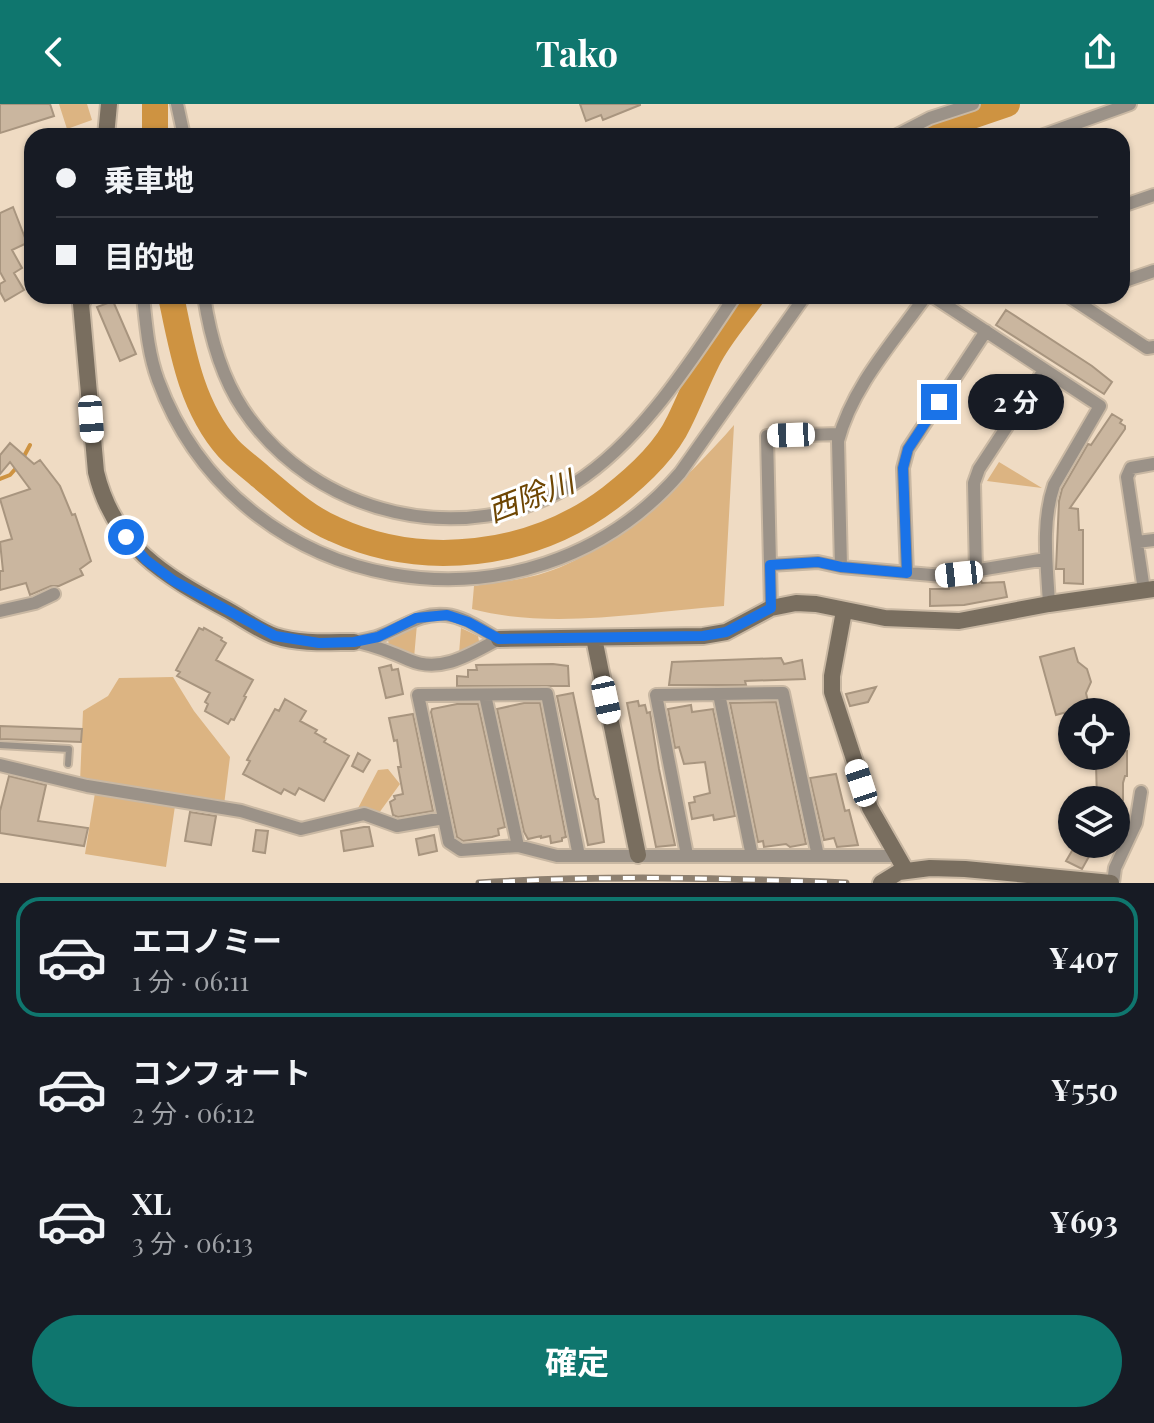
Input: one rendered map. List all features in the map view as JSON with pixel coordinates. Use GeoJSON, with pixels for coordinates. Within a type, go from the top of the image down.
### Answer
{"type":"FeatureCollection","features":[{"type":"Feature","properties":{"kind":"street"},"geometry":{"type":"LineString","coordinates":[[107,128],[109,104]]}},
{"type":"Feature","properties":{"kind":"street"},"geometry":{"type":"LineString","coordinates":[[177,104],[182,128]]}},
{"type":"Feature","properties":{"kind":"street"},"geometry":{"type":"LineString","coordinates":[[911,128],[973,104]]}},
{"type":"Feature","properties":{"kind":"street"},"geometry":{"type":"LineString","coordinates":[[1063,128],[1130,104]]}},
{"type":"Feature","properties":{"kind":"street"},"geometry":{"type":"LineString","coordinates":[[1130,203],[1154,195]]}},
{"type":"Feature","properties":{"kind":"street"},"geometry":{"type":"LineString","coordinates":[[1130,279],[1154,271]]}},
{"type":"Feature","properties":{"kind":"street"},"geometry":{"type":"LineString","coordinates":[[81,304],[96,472],[102,496],[126,537],[146,560],[174,581],[275,636],[319,643],[354,642],[378,637],[416,618],[447,615],[468,622],[499,639]]}},
{"type":"Feature","properties":{"kind":"street"},"geometry":{"type":"LineString","coordinates":[[144,304],[151,355],[170,407],[202,461],[232,493],[279,531],[325,556],[379,573],[451,580],[494,576],[548,563],[611,533],[649,503],[694,454],[799,304]]}},
{"type":"Feature","properties":{"kind":"street"},"geometry":{"type":"LineString","coordinates":[[206,304],[224,375],[243,409],[276,448],[298,468],[335,492],[406,516],[443,519],[485,516],[538,502],[572,485],[605,462],[644,419],[700,348],[730,304]]}},
{"type":"Feature","properties":{"kind":"street"},"geometry":{"type":"LineString","coordinates":[[841,567],[840,434],[855,399],[923,304]]}},
{"type":"Feature","properties":{"kind":"street"},"geometry":{"type":"LineString","coordinates":[[942,304],[1100,406],[1054,485],[1047,513],[1049,604]]}},
{"type":"Feature","properties":{"kind":"street"},"geometry":{"type":"LineString","coordinates":[[1085,304],[1147,348],[1154,347]]}},
{"type":"Feature","properties":{"kind":"street"},"geometry":{"type":"LineString","coordinates":[[907,573],[903,468],[908,449],[986,331]]}},
{"type":"Feature","properties":{"kind":"street"},"geometry":{"type":"LineString","coordinates":[[976,572],[974,483],[979,469],[1044,370]]}},
{"type":"Feature","properties":{"kind":"street"},"geometry":{"type":"LineString","coordinates":[[771,608],[767,436],[840,434]]}},
{"type":"Feature","properties":{"kind":"street"},"geometry":{"type":"LineString","coordinates":[[354,642],[394,652],[425,665],[444,665],[499,639],[703,636],[726,632],[771,608],[796,603],[885,618],[959,621],[1149,590],[1137,542],[1128,473],[1131,468],[1154,464]]}},
{"type":"Feature","properties":{"kind":"street"},"geometry":{"type":"LineString","coordinates":[[1137,542],[1154,540]]}},
{"type":"Feature","properties":{"kind":"street"},"geometry":{"type":"LineString","coordinates":[[770,565],[818,562],[841,567],[943,576],[1046,559]]}},
{"type":"Feature","properties":{"kind":"street"},"geometry":{"type":"LineString","coordinates":[[0,611],[35,603],[54,594]]}},
{"type":"Feature","properties":{"kind":"street"},"geometry":{"type":"LineString","coordinates":[[844,611],[832,692],[870,808],[902,864]]}},
{"type":"Feature","properties":{"kind":"street"},"geometry":{"type":"LineString","coordinates":[[594,638],[638,855]]}},
{"type":"Feature","properties":{"kind":"street"},"geometry":{"type":"LineString","coordinates":[[687,855],[656,695],[783,693],[818,856]]}},
{"type":"Feature","properties":{"kind":"street"},"geometry":{"type":"LineString","coordinates":[[579,856],[547,694],[418,695],[449,842],[461,850],[518,846],[557,856],[579,856],[638,855],[818,856],[1112,883],[1115,868],[1148,793]]}},
{"type":"Feature","properties":{"kind":"street"},"geometry":{"type":"LineString","coordinates":[[719,694],[752,856]]}},
{"type":"Feature","properties":{"kind":"street"},"geometry":{"type":"LineString","coordinates":[[485,695],[518,846]]}},
{"type":"Feature","properties":{"kind":"street"},"geometry":{"type":"LineString","coordinates":[[0,765],[87,786],[241,811],[301,829],[364,814],[397,826],[444,818]]}},
{"type":"Feature","properties":{"kind":"street"},"geometry":{"type":"LineString","coordinates":[[881,883],[902,864]]}},
{"type":"Feature","properties":{"kind":"lane"},"geometry":{"type":"LineString","coordinates":[[0,745],[69,749],[68,764]]}},
{"type":"Feature","properties":{"kind":"shaded area"},"geometry":{"type":"Polygon","coordinates":[[[59,104],[87,104],[92,120],[67,128],[59,104]]]}},
{"type":"Feature","properties":{"kind":"shaded area"},"geometry":{"type":"Polygon","coordinates":[[[734,425],[724,606],[565,619],[502,615],[472,609],[474,586],[547,572],[573,562],[624,530],[673,489],[734,425]]]}},
{"type":"Feature","properties":{"kind":"shaded area"},"geometry":{"type":"Polygon","coordinates":[[[999,462],[1042,488],[987,481],[999,462]]]}},
{"type":"Feature","properties":{"kind":"shaded area"},"geometry":{"type":"Polygon","coordinates":[[[417,624],[414,658],[389,646],[391,636],[417,624]]]}},
{"type":"Feature","properties":{"kind":"shaded area"},"geometry":{"type":"Polygon","coordinates":[[[461,628],[478,636],[479,641],[459,654],[461,628]]]}},
{"type":"Feature","properties":{"kind":"shaded area"},"geometry":{"type":"Polygon","coordinates":[[[173,677],[194,711],[230,757],[224,805],[80,782],[83,711],[108,696],[119,678],[173,677]]]}},
{"type":"Feature","properties":{"kind":"shaded area"},"geometry":{"type":"Polygon","coordinates":[[[388,769],[400,784],[379,813],[356,812],[378,770],[388,769]]]}},
{"type":"Feature","properties":{"kind":"shaded area"},"geometry":{"type":"Polygon","coordinates":[[[95,793],[175,806],[166,867],[85,854],[95,793]]]}},
{"type":"Feature","properties":{"kind":"building"},"geometry":{"type":"Polygon","coordinates":[[[0,104],[50,104],[54,116],[0,133],[0,104]]]}},
{"type":"Feature","properties":{"kind":"building"},"geometry":{"type":"Polygon","coordinates":[[[580,104],[640,105],[603,120],[601,115],[586,121],[580,104]]]}},
{"type":"Feature","properties":{"kind":"building"},"geometry":{"type":"Polygon","coordinates":[[[13,207],[24,235],[24,244],[12,250],[22,268],[14,273],[24,290],[5,301],[0,292],[0,284],[5,281],[0,272],[0,213],[13,207]]]}},
{"type":"Feature","properties":{"kind":"building"},"geometry":{"type":"Polygon","coordinates":[[[114,304],[136,354],[120,361],[97,307],[114,304]]]}},
{"type":"Feature","properties":{"kind":"building"},"geometry":{"type":"Polygon","coordinates":[[[1006,310],[1112,382],[1104,394],[996,325],[1006,310]]]}},
{"type":"Feature","properties":{"kind":"building"},"geometry":{"type":"Polygon","coordinates":[[[1112,414],[1122,420],[1120,423],[1125,429],[1070,508],[1078,509],[1079,530],[1083,530],[1083,584],[1064,583],[1064,569],[1056,569],[1062,489],[1088,444],[1091,445],[1112,414]]]}},
{"type":"Feature","properties":{"kind":"building"},"geometry":{"type":"Polygon","coordinates":[[[10,443],[34,464],[40,460],[60,486],[72,515],[75,514],[91,561],[80,569],[83,575],[30,595],[26,583],[0,590],[0,571],[3,571],[0,542],[12,539],[0,499],[30,489],[10,462],[0,474],[0,455],[10,443]]]}},
{"type":"Feature","properties":{"kind":"building"},"geometry":{"type":"Polygon","coordinates":[[[981,581],[1004,582],[1007,597],[964,605],[930,606],[930,589],[949,589],[949,586],[981,581]]]}},
{"type":"Feature","properties":{"kind":"building"},"geometry":{"type":"Polygon","coordinates":[[[199,628],[222,638],[226,643],[216,660],[253,680],[234,720],[231,719],[228,724],[205,711],[208,704],[205,702],[210,693],[177,676],[180,672],[176,670],[199,628]]]}},
{"type":"Feature","properties":{"kind":"building"},"geometry":{"type":"Polygon","coordinates":[[[1074,648],[1078,662],[1087,669],[1091,682],[1087,698],[1058,698],[1056,715],[1040,657],[1074,648]]]}},
{"type":"Feature","properties":{"kind":"building"},"geometry":{"type":"Polygon","coordinates":[[[781,658],[784,664],[802,660],[805,679],[745,681],[746,685],[669,685],[672,662],[781,658]]]}},
{"type":"Feature","properties":{"kind":"building"},"geometry":{"type":"Polygon","coordinates":[[[391,665],[392,670],[398,669],[403,694],[386,698],[379,668],[391,665]]]}},
{"type":"Feature","properties":{"kind":"building"},"geometry":{"type":"Polygon","coordinates":[[[476,665],[568,666],[569,686],[457,686],[457,676],[468,677],[468,670],[477,670],[476,665]]]}},
{"type":"Feature","properties":{"kind":"building"},"geometry":{"type":"Polygon","coordinates":[[[876,687],[868,702],[850,706],[846,694],[876,687]]]}},
{"type":"Feature","properties":{"kind":"building"},"geometry":{"type":"Polygon","coordinates":[[[573,693],[594,795],[598,799],[604,842],[588,845],[557,696],[573,693]]]}},
{"type":"Feature","properties":{"kind":"building"},"geometry":{"type":"Polygon","coordinates":[[[285,699],[306,711],[300,721],[317,730],[315,733],[326,739],[324,742],[349,756],[324,801],[299,788],[295,795],[284,789],[281,794],[243,774],[250,761],[247,760],[275,709],[279,711],[285,699]]]}},
{"type":"Feature","properties":{"kind":"building"},"geometry":{"type":"Polygon","coordinates":[[[638,701],[639,706],[645,705],[647,713],[650,712],[675,845],[656,847],[627,703],[638,701]]]}},
{"type":"Feature","properties":{"kind":"building"},"geometry":{"type":"Polygon","coordinates":[[[776,702],[806,844],[790,847],[786,844],[764,847],[763,841],[758,842],[730,703],[776,702]]]}},
{"type":"Feature","properties":{"kind":"building"},"geometry":{"type":"Polygon","coordinates":[[[540,703],[566,837],[562,841],[551,843],[550,836],[528,839],[524,832],[497,709],[540,703]]]}},
{"type":"Feature","properties":{"kind":"building"},"geometry":{"type":"Polygon","coordinates":[[[478,704],[505,827],[498,829],[499,835],[463,841],[457,837],[431,712],[432,709],[478,704]]]}},
{"type":"Feature","properties":{"kind":"building"},"geometry":{"type":"Polygon","coordinates":[[[691,705],[692,712],[713,709],[735,816],[714,820],[713,815],[692,819],[689,803],[695,802],[694,797],[710,793],[705,762],[684,764],[679,747],[675,748],[668,709],[691,705]]]}},
{"type":"Feature","properties":{"kind":"building"},"geometry":{"type":"Polygon","coordinates":[[[413,714],[433,811],[398,817],[393,815],[390,802],[395,799],[394,796],[403,794],[398,767],[401,767],[397,740],[394,741],[389,718],[413,714]]]}},
{"type":"Feature","properties":{"kind":"building"},"geometry":{"type":"Polygon","coordinates":[[[0,726],[82,729],[81,742],[0,739],[0,726]]]}},
{"type":"Feature","properties":{"kind":"building"},"geometry":{"type":"Polygon","coordinates":[[[358,753],[370,760],[363,772],[352,766],[358,753]]]}},
{"type":"Feature","properties":{"kind":"building"},"geometry":{"type":"Polygon","coordinates":[[[1096,770],[1127,770],[1123,786],[1097,786],[1096,770]]]}},
{"type":"Feature","properties":{"kind":"building"},"geometry":{"type":"Polygon","coordinates":[[[836,774],[858,845],[837,847],[834,838],[824,840],[810,778],[836,774]]]}},
{"type":"Feature","properties":{"kind":"building"},"geometry":{"type":"Polygon","coordinates":[[[9,776],[46,785],[38,821],[88,828],[84,846],[0,833],[0,811],[9,776]]]}},
{"type":"Feature","properties":{"kind":"building"},"geometry":{"type":"Polygon","coordinates":[[[190,812],[216,816],[211,845],[185,841],[190,812]]]}},
{"type":"Feature","properties":{"kind":"building"},"geometry":{"type":"Polygon","coordinates":[[[369,827],[373,846],[344,851],[341,831],[369,827]]]}},
{"type":"Feature","properties":{"kind":"building"},"geometry":{"type":"Polygon","coordinates":[[[256,830],[268,831],[265,853],[253,851],[256,830]]]}},
{"type":"Feature","properties":{"kind":"building"},"geometry":{"type":"Polygon","coordinates":[[[434,835],[437,851],[419,855],[416,839],[434,835]]]}},
{"type":"Feature","properties":{"kind":"building"},"geometry":{"type":"Polygon","coordinates":[[[1068,858],[1088,858],[1082,869],[1066,861],[1068,858]]]}},
{"type":"Feature","properties":{"kind":"waterway","name":"西除川"},"geometry":{"type":"LineString","coordinates":[[155,104],[155,128]]}},
{"type":"Feature","properties":{"kind":"waterway","name":"西除川"},"geometry":{"type":"LineString","coordinates":[[942,128],[1007,104]]}},
{"type":"Feature","properties":{"kind":"waterway","name":"西除川"},"geometry":{"type":"LineString","coordinates":[[173,304],[184,356],[197,395],[215,432],[232,452],[295,505],[334,529],[368,542],[404,550],[440,553],[512,545],[546,534],[579,518],[620,490],[666,444],[711,352],[746,304]]}},
{"type":"Feature","properties":{"kind":"waterway"},"geometry":{"type":"LineString","coordinates":[[22,460],[30,445]]}},
{"type":"Feature","properties":{"kind":"waterway"},"geometry":{"type":"LineString","coordinates":[[0,479],[10,475],[17,467]]}},
{"type":"Feature","properties":{"kind":"railway"},"geometry":{"type":"LineString","coordinates":[[479,883],[662,878],[846,883]]}},
{"type":"Feature","properties":{"kind":"route"},"geometry":{"type":"LineString","coordinates":[[126,537],[146,560],[174,581],[275,636],[319,643],[354,642],[378,637],[416,618],[433,615],[447,615],[468,622],[499,639],[703,636],[726,632],[771,608],[770,565],[818,562],[907,573],[903,468],[908,449],[939,402]]}}]}
